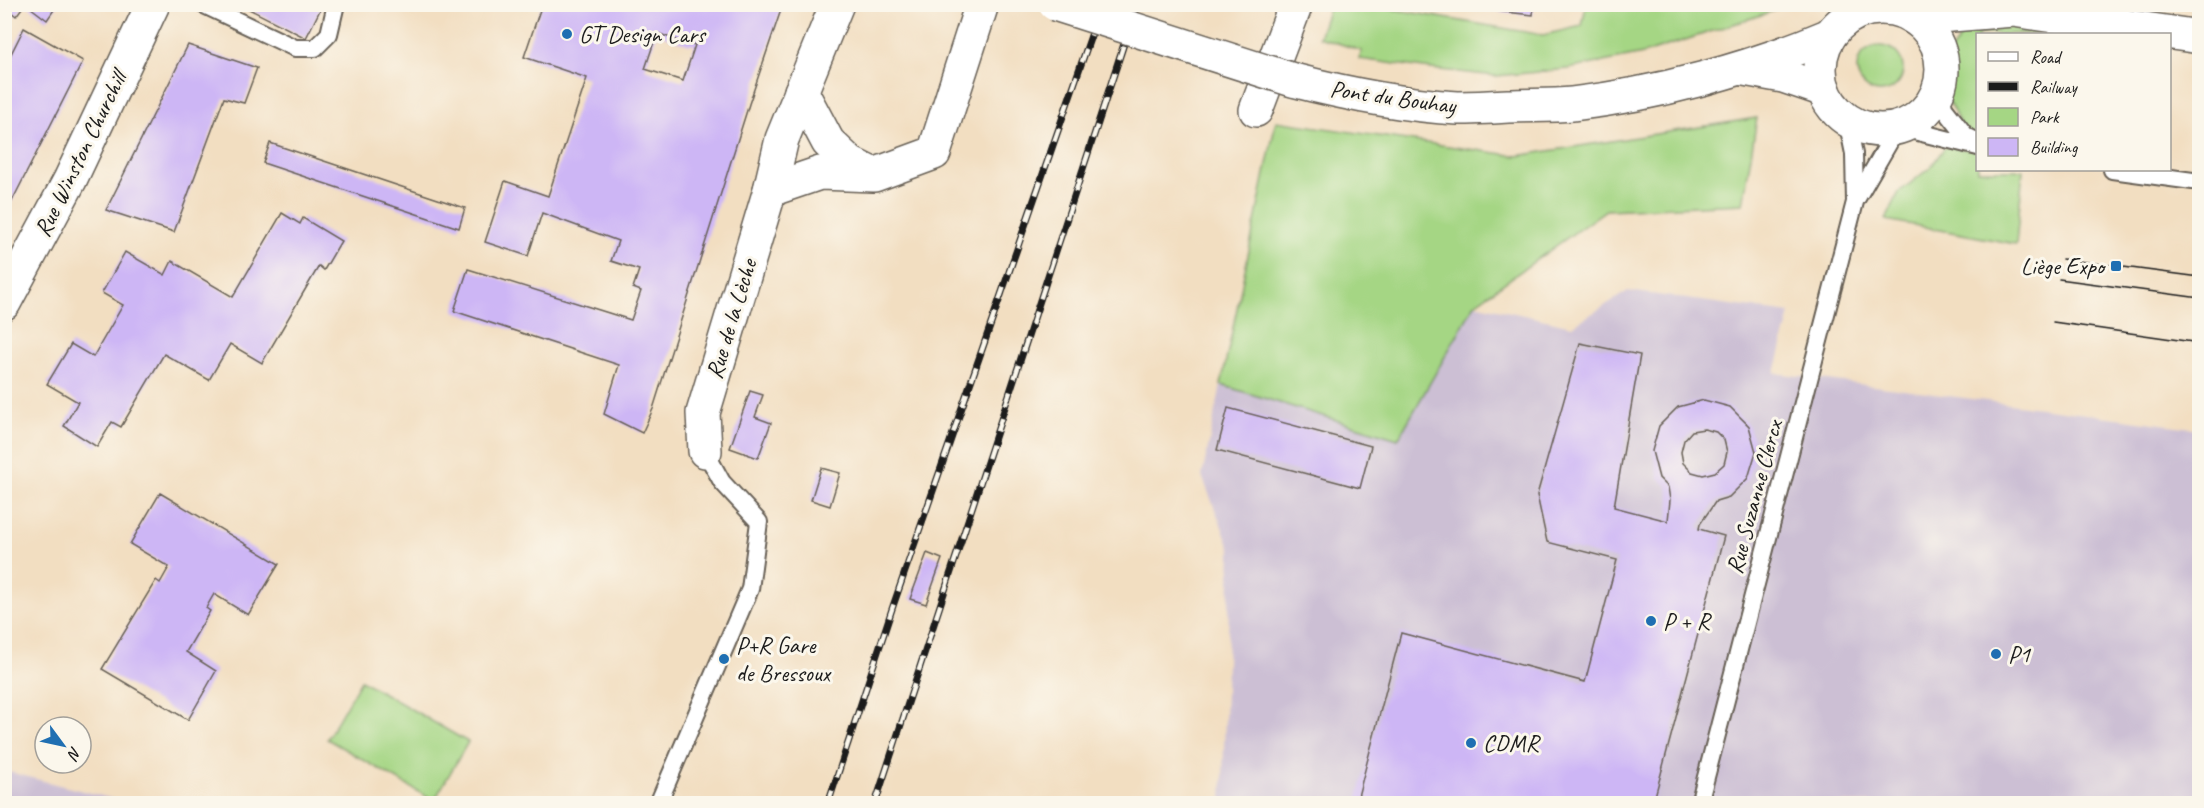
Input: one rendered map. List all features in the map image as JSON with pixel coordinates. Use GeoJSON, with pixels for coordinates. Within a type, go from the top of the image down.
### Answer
{"type":"FeatureCollection","features":[{"type":"Feature","properties":{"kind":"street","name":"Rue Winston Churchill"},"geometry":{"type":"LineString","coordinates":[[4,303],[70,180],[153,4]]}},
{"type":"Feature","properties":{"kind":"street","name":"Rue de la Lèche"},"geometry":{"type":"LineString","coordinates":[[705,451],[703,413],[770,190],[782,139],[837,4]]}},
{"type":"Feature","properties":{"kind":"street"},"geometry":{"type":"LineString","coordinates":[[770,190],[820,173],[874,175],[934,153],[982,4]]}},
{"type":"Feature","properties":{"kind":"street","name":"Pont du Bouhay"},"geometry":{"type":"LineString","coordinates":[[1055,4],[1293,80],[1398,102],[1459,108],[1571,104],[1649,91],[1785,54],[1855,15]]}},
{"type":"Feature","properties":{"kind":"street"},"geometry":{"type":"LineString","coordinates":[[1256,110],[1296,4]]}},
{"type":"Feature","properties":{"kind":"street"},"geometry":{"type":"LineString","coordinates":[[1941,75],[1938,47],[1928,31],[1914,18],[1896,10],[1855,15],[1822,52],[1820,72],[1824,90],[1833,107],[1847,120],[1863,127],[1881,130],[1899,127],[1917,118],[1931,103],[1941,75],[1962,34],[1988,17],[2013,10]]}},
{"type":"Feature","properties":{"kind":"street"},"geometry":{"type":"LineString","coordinates":[[1914,18],[2013,10],[2199,37]]}},
{"type":"Feature","properties":{"kind":"street","name":"Pont du Bouhay"},"geometry":{"type":"LineString","coordinates":[[1739,68],[1782,76],[1824,90]]}},
{"type":"Feature","properties":{"kind":"street"},"geometry":{"type":"LineString","coordinates":[[801,92],[828,142],[850,163],[874,175]]}},
{"type":"Feature","properties":{"kind":"lane"},"geometry":{"type":"LineString","coordinates":[[202,4],[295,48],[315,48],[329,34],[336,4]]}},
{"type":"Feature","properties":{"kind":"lane"},"geometry":{"type":"LineString","coordinates":[[1941,75],[1944,108],[1966,136],[1976,141]]}},
{"type":"Feature","properties":{"kind":"lane","name":"Rue Suzanne Clercx"},"geometry":{"type":"LineString","coordinates":[[1847,120],[1854,154],[1855,202]]}},
{"type":"Feature","properties":{"kind":"lane"},"geometry":{"type":"LineString","coordinates":[[1899,127],[1976,147]]}},
{"type":"Feature","properties":{"kind":"lane","name":"Rue Suzanne Clercx"},"geometry":{"type":"LineString","coordinates":[[1699,804],[1855,202],[1899,127]]}},
{"type":"Feature","properties":{"kind":"lane"},"geometry":{"type":"LineString","coordinates":[[2119,171],[2199,182]]}},
{"type":"Feature","properties":{"kind":"lane"},"geometry":{"type":"LineString","coordinates":[[658,804],[750,589],[759,522],[722,482],[705,451]]}},
{"type":"Feature","properties":{"kind":"shaded area"},"geometry":{"type":"Polygon","coordinates":[[[1628,291],[1790,313],[1775,373],[2199,429],[2199,803],[1222,803],[1231,550],[1202,476],[1221,385],[1397,438],[1475,304],[1572,326],[1628,291]]]}},
{"type":"Feature","properties":{"kind":"shaded area"},"geometry":{"type":"Polygon","coordinates":[[[5,771],[129,803],[5,803],[5,771]]]}},
{"type":"Feature","properties":{"kind":"green space"},"geometry":{"type":"Polygon","coordinates":[[[1330,5],[1368,5],[1543,35],[1582,26],[1586,5],[1782,5],[1773,11],[1643,54],[1568,69],[1496,76],[1359,59],[1362,51],[1319,37],[1330,5]]]}},
{"type":"Feature","properties":{"kind":"green space"},"geometry":{"type":"Polygon","coordinates":[[[1876,5],[2041,5],[2038,33],[1976,33],[1976,141],[1966,136],[1940,84],[1942,65],[1962,34],[1988,17],[1914,18],[1896,10],[1878,8],[1876,5]]]}},
{"type":"Feature","properties":{"kind":"green space"},"geometry":{"type":"Polygon","coordinates":[[[1880,46],[1896,53],[1903,69],[1896,85],[1880,92],[1864,85],[1857,69],[1864,53],[1880,46]]]}},
{"type":"Feature","properties":{"kind":"green space"},"geometry":{"type":"Polygon","coordinates":[[[1757,118],[1743,204],[1606,210],[1475,304],[1398,439],[1221,385],[1276,121],[1517,156],[1757,118]]]}},
{"type":"Feature","properties":{"kind":"green space"},"geometry":{"type":"Polygon","coordinates":[[[1945,147],[1976,150],[1976,171],[2023,171],[2016,244],[1886,220],[1899,192],[1930,168],[1945,147]]]}},
{"type":"Feature","properties":{"kind":"green space"},"geometry":{"type":"Polygon","coordinates":[[[361,680],[468,742],[434,801],[327,739],[361,680]]]}},
{"type":"Feature","properties":{"kind":"building"},"geometry":{"type":"Polygon","coordinates":[[[5,4],[25,4],[16,16],[5,7],[5,4]]]}},
{"type":"Feature","properties":{"kind":"building"},"geometry":{"type":"Polygon","coordinates":[[[26,4],[58,4],[47,20],[26,4]]]}},
{"type":"Feature","properties":{"kind":"building"},"geometry":{"type":"Polygon","coordinates":[[[244,4],[323,4],[306,38],[243,6],[244,4]]]}},
{"type":"Feature","properties":{"kind":"building"},"geometry":{"type":"Polygon","coordinates":[[[542,4],[783,4],[749,104],[653,409],[642,433],[604,414],[619,365],[454,311],[468,269],[631,320],[641,291],[633,288],[639,270],[611,261],[618,241],[542,213],[528,256],[485,242],[505,181],[548,196],[587,78],[524,57],[542,4]],[[657,33],[645,69],[683,81],[695,45],[690,43],[690,45],[657,33]]]}},
{"type":"Feature","properties":{"kind":"building"},"geometry":{"type":"Polygon","coordinates":[[[1451,4],[1534,4],[1533,15],[1450,6],[1451,4]]]}},
{"type":"Feature","properties":{"kind":"building"},"geometry":{"type":"Polygon","coordinates":[[[24,28],[83,61],[4,217],[4,68],[24,28]]]}},
{"type":"Feature","properties":{"kind":"building"},"geometry":{"type":"Polygon","coordinates":[[[188,45],[257,68],[244,103],[224,98],[174,232],[106,210],[188,45]]]}},
{"type":"Feature","properties":{"kind":"building"},"geometry":{"type":"Polygon","coordinates":[[[270,143],[465,208],[459,228],[263,163],[270,143]]]}},
{"type":"Feature","properties":{"kind":"building"},"geometry":{"type":"Polygon","coordinates":[[[282,213],[300,224],[303,218],[341,241],[324,270],[319,266],[262,363],[230,344],[209,380],[164,354],[121,427],[112,422],[97,447],[64,426],[78,402],[47,384],[71,344],[93,357],[123,305],[102,293],[125,252],[165,275],[172,261],[233,297],[282,213]]]}},
{"type":"Feature","properties":{"kind":"building"},"geometry":{"type":"Polygon","coordinates":[[[1580,343],[1640,355],[1614,507],[1668,521],[1670,500],[1668,487],[1659,478],[1652,451],[1659,426],[1678,407],[1704,400],[1730,407],[1749,426],[1756,452],[1748,478],[1729,497],[1716,501],[1700,524],[1699,529],[1724,536],[1653,804],[1356,804],[1401,633],[1585,682],[1617,560],[1547,542],[1537,495],[1580,343]],[[1704,429],[1692,431],[1684,440],[1681,452],[1683,463],[1692,472],[1703,475],[1715,472],[1724,464],[1727,452],[1724,440],[1716,432],[1704,429]]]}},
{"type":"Feature","properties":{"kind":"building"},"geometry":{"type":"Polygon","coordinates":[[[750,391],[763,395],[755,417],[771,423],[758,458],[730,448],[750,391]]]}},
{"type":"Feature","properties":{"kind":"building"},"geometry":{"type":"Polygon","coordinates":[[[1228,408],[1371,446],[1360,488],[1217,450],[1228,408]]]}},
{"type":"Feature","properties":{"kind":"building"},"geometry":{"type":"Polygon","coordinates":[[[821,468],[840,473],[830,506],[811,500],[821,468]]]}},
{"type":"Feature","properties":{"kind":"building"},"geometry":{"type":"Polygon","coordinates":[[[160,493],[279,564],[248,615],[214,594],[206,608],[210,611],[186,652],[216,671],[188,720],[102,669],[156,580],[160,583],[169,567],[130,544],[160,493]]]}},
{"type":"Feature","properties":{"kind":"building"},"geometry":{"type":"Polygon","coordinates":[[[927,553],[942,559],[926,604],[910,599],[927,553]]]}},
{"type":"Feature","properties":{"kind":"tram line"},"geometry":{"type":"LineString","coordinates":[[2062,259],[2200,277]]}},
{"type":"Feature","properties":{"kind":"tram line"},"geometry":{"type":"LineString","coordinates":[[2059,279],[2200,298]]}},
{"type":"Feature","properties":{"kind":"tram line"},"geometry":{"type":"LineString","coordinates":[[2053,322],[2200,343]]}},
{"type":"Feature","properties":{"kind":"railway"},"geometry":{"type":"LineString","coordinates":[[828,804],[892,609],[1102,4]]}},
{"type":"Feature","properties":{"kind":"railway"},"geometry":{"type":"LineString","coordinates":[[875,804],[1137,4]]}},
{"type":"Feature","properties":{"kind":"place","name":"GT Design Cars"},"geometry":{"type":"Point","coordinates":[567,34]}},
{"type":"Feature","properties":{"kind":"place","name":"Liège Expo"},"geometry":{"type":"Point","coordinates":[2116,266]}},
{"type":"Feature","properties":{"kind":"place","name":"P + R"},"geometry":{"type":"Point","coordinates":[1651,621]}},
{"type":"Feature","properties":{"kind":"place","name":"P1"},"geometry":{"type":"Point","coordinates":[1996,654]}},
{"type":"Feature","properties":{"kind":"place","name":"P+R Gare de Bressoux"},"geometry":{"type":"Point","coordinates":[724,659]}},
{"type":"Feature","properties":{"kind":"place","name":"CDMR"},"geometry":{"type":"Point","coordinates":[1471,743]}}]}
